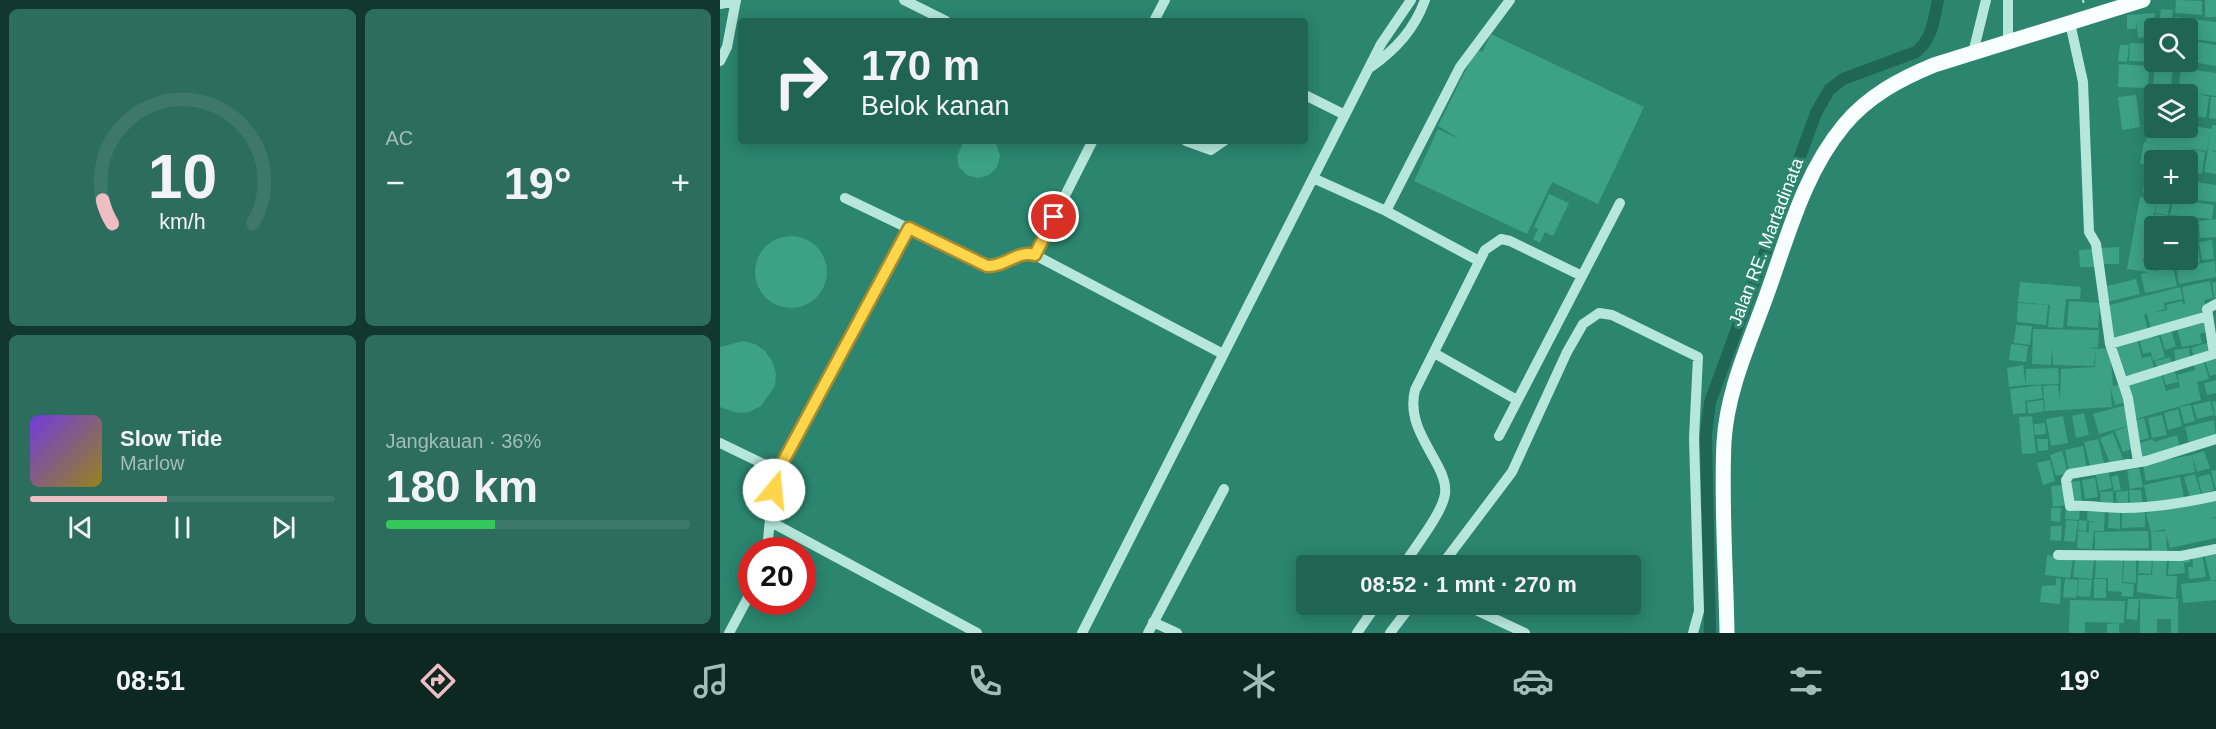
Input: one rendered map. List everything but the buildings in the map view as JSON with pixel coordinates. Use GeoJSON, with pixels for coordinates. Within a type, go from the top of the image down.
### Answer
{"type":"FeatureCollection","features":[{"type":"Feature","properties":{"kind":"main road","name":"Jalan RE. Martadinata"},"geometry":{"type":"LineString","coordinates":[[1727,633],[1724,442],[1727,415],[1732,390],[1819,157],[1845,123],[1874,97],[1900,79],[1973,53],[2143,0]]}},
{"type":"Feature","properties":{"kind":"street"},"geometry":{"type":"LineString","coordinates":[[904,0],[940,18]]}},
{"type":"Feature","properties":{"kind":"street"},"geometry":{"type":"LineString","coordinates":[[1156,18],[1165,0]]}},
{"type":"Feature","properties":{"kind":"street"},"geometry":{"type":"LineString","coordinates":[[1082,633],[1368,69],[1391,25],[1411,0]]}},
{"type":"Feature","properties":{"kind":"street"},"geometry":{"type":"LineString","coordinates":[[1368,69],[1400,44],[1425,0]]}},
{"type":"Feature","properties":{"kind":"street"},"geometry":{"type":"LineString","coordinates":[[1386,211],[1460,67],[1510,0]]}},
{"type":"Feature","properties":{"kind":"street"},"geometry":{"type":"LineString","coordinates":[[1973,53],[1986,0]]}},
{"type":"Feature","properties":{"kind":"street"},"geometry":{"type":"LineString","coordinates":[[2008,0],[2008,42]]}},
{"type":"Feature","properties":{"kind":"street"},"geometry":{"type":"LineString","coordinates":[[720,4],[736,1],[727,47],[720,61]]}},
{"type":"Feature","properties":{"kind":"street"},"geometry":{"type":"LineString","coordinates":[[2070,23],[2083,82],[2090,232],[2096,244],[2099,283],[2110,344],[2124,382],[2132,417],[2138,462]]}},
{"type":"Feature","properties":{"kind":"street"},"geometry":{"type":"LineString","coordinates":[[1308,97],[1345,115]]}},
{"type":"Feature","properties":{"kind":"street"},"geometry":{"type":"LineString","coordinates":[[1035,255],[1091,144]]}},
{"type":"Feature","properties":{"kind":"street"},"geometry":{"type":"LineString","coordinates":[[1194,144],[1211,150],[1220,144]]}},
{"type":"Feature","properties":{"kind":"street"},"geometry":{"type":"LineString","coordinates":[[1314,178],[1386,211],[1479,261]]}},
{"type":"Feature","properties":{"kind":"street"},"geometry":{"type":"LineString","coordinates":[[845,198],[987,266],[996,267],[1026,253],[1035,255],[1223,354]]}},
{"type":"Feature","properties":{"kind":"street"},"geometry":{"type":"LineString","coordinates":[[1499,436],[1620,203]]}},
{"type":"Feature","properties":{"kind":"street"},"geometry":{"type":"LineString","coordinates":[[769,537],[778,471],[909,228]]}},
{"type":"Feature","properties":{"kind":"street"},"geometry":{"type":"LineString","coordinates":[[1410,555],[1446,493],[1442,476],[1416,422],[1412,404],[1434,353],[1485,250],[1501,239],[1581,275]]}},
{"type":"Feature","properties":{"kind":"street"},"geometry":{"type":"LineString","coordinates":[[2124,382],[2212,356],[2216,349],[2208,307],[2216,304]]}},
{"type":"Feature","properties":{"kind":"street"},"geometry":{"type":"LineString","coordinates":[[1450,555],[1512,472],[1567,352],[1583,324],[1599,313],[1612,315],[1698,357],[1694,438],[1699,611],[1693,633]]}},
{"type":"Feature","properties":{"kind":"street"},"geometry":{"type":"LineString","coordinates":[[2110,344],[2208,316]]}},
{"type":"Feature","properties":{"kind":"street"},"geometry":{"type":"LineString","coordinates":[[1434,353],[1517,400]]}},
{"type":"Feature","properties":{"kind":"street"},"geometry":{"type":"LineString","coordinates":[[2216,439],[2138,462],[2070,474],[2066,480],[2068,504],[2118,508],[2168,506],[2216,496]]}},
{"type":"Feature","properties":{"kind":"street"},"geometry":{"type":"LineString","coordinates":[[720,443],[778,471]]}},
{"type":"Feature","properties":{"kind":"street"},"geometry":{"type":"LineString","coordinates":[[1148,633],[1224,489]]}},
{"type":"Feature","properties":{"kind":"street"},"geometry":{"type":"LineString","coordinates":[[771,522],[977,633]]}},
{"type":"Feature","properties":{"kind":"street"},"geometry":{"type":"LineString","coordinates":[[2058,555],[2181,556],[2216,549]]}},
{"type":"Feature","properties":{"kind":"street"},"geometry":{"type":"LineString","coordinates":[[729,633],[739,615]]}},
{"type":"Feature","properties":{"kind":"street"},"geometry":{"type":"LineString","coordinates":[[1357,633],[1369,615]]}},
{"type":"Feature","properties":{"kind":"street"},"geometry":{"type":"LineString","coordinates":[[1390,633],[1404,615]]}},
{"type":"Feature","properties":{"kind":"street"},"geometry":{"type":"LineString","coordinates":[[1487,615],[1525,633]]}},
{"type":"Feature","properties":{"kind":"street"},"geometry":{"type":"LineString","coordinates":[[1153,621],[1177,633]]}},
{"type":"Feature","properties":{"kind":"waterway"},"geometry":{"type":"LineString","coordinates":[[1710,633],[1706,434],[1710,402],[1816,113],[1829,90],[1843,79],[1916,52],[1929,35],[1938,0]]}},
{"type":"Feature","properties":{"kind":"route"},"geometry":{"type":"LineString","coordinates":[[774,490],[778,471],[909,228],[987,266],[996,267],[1018,255],[1026,253],[1035,255],[1054,217]]}}]}
